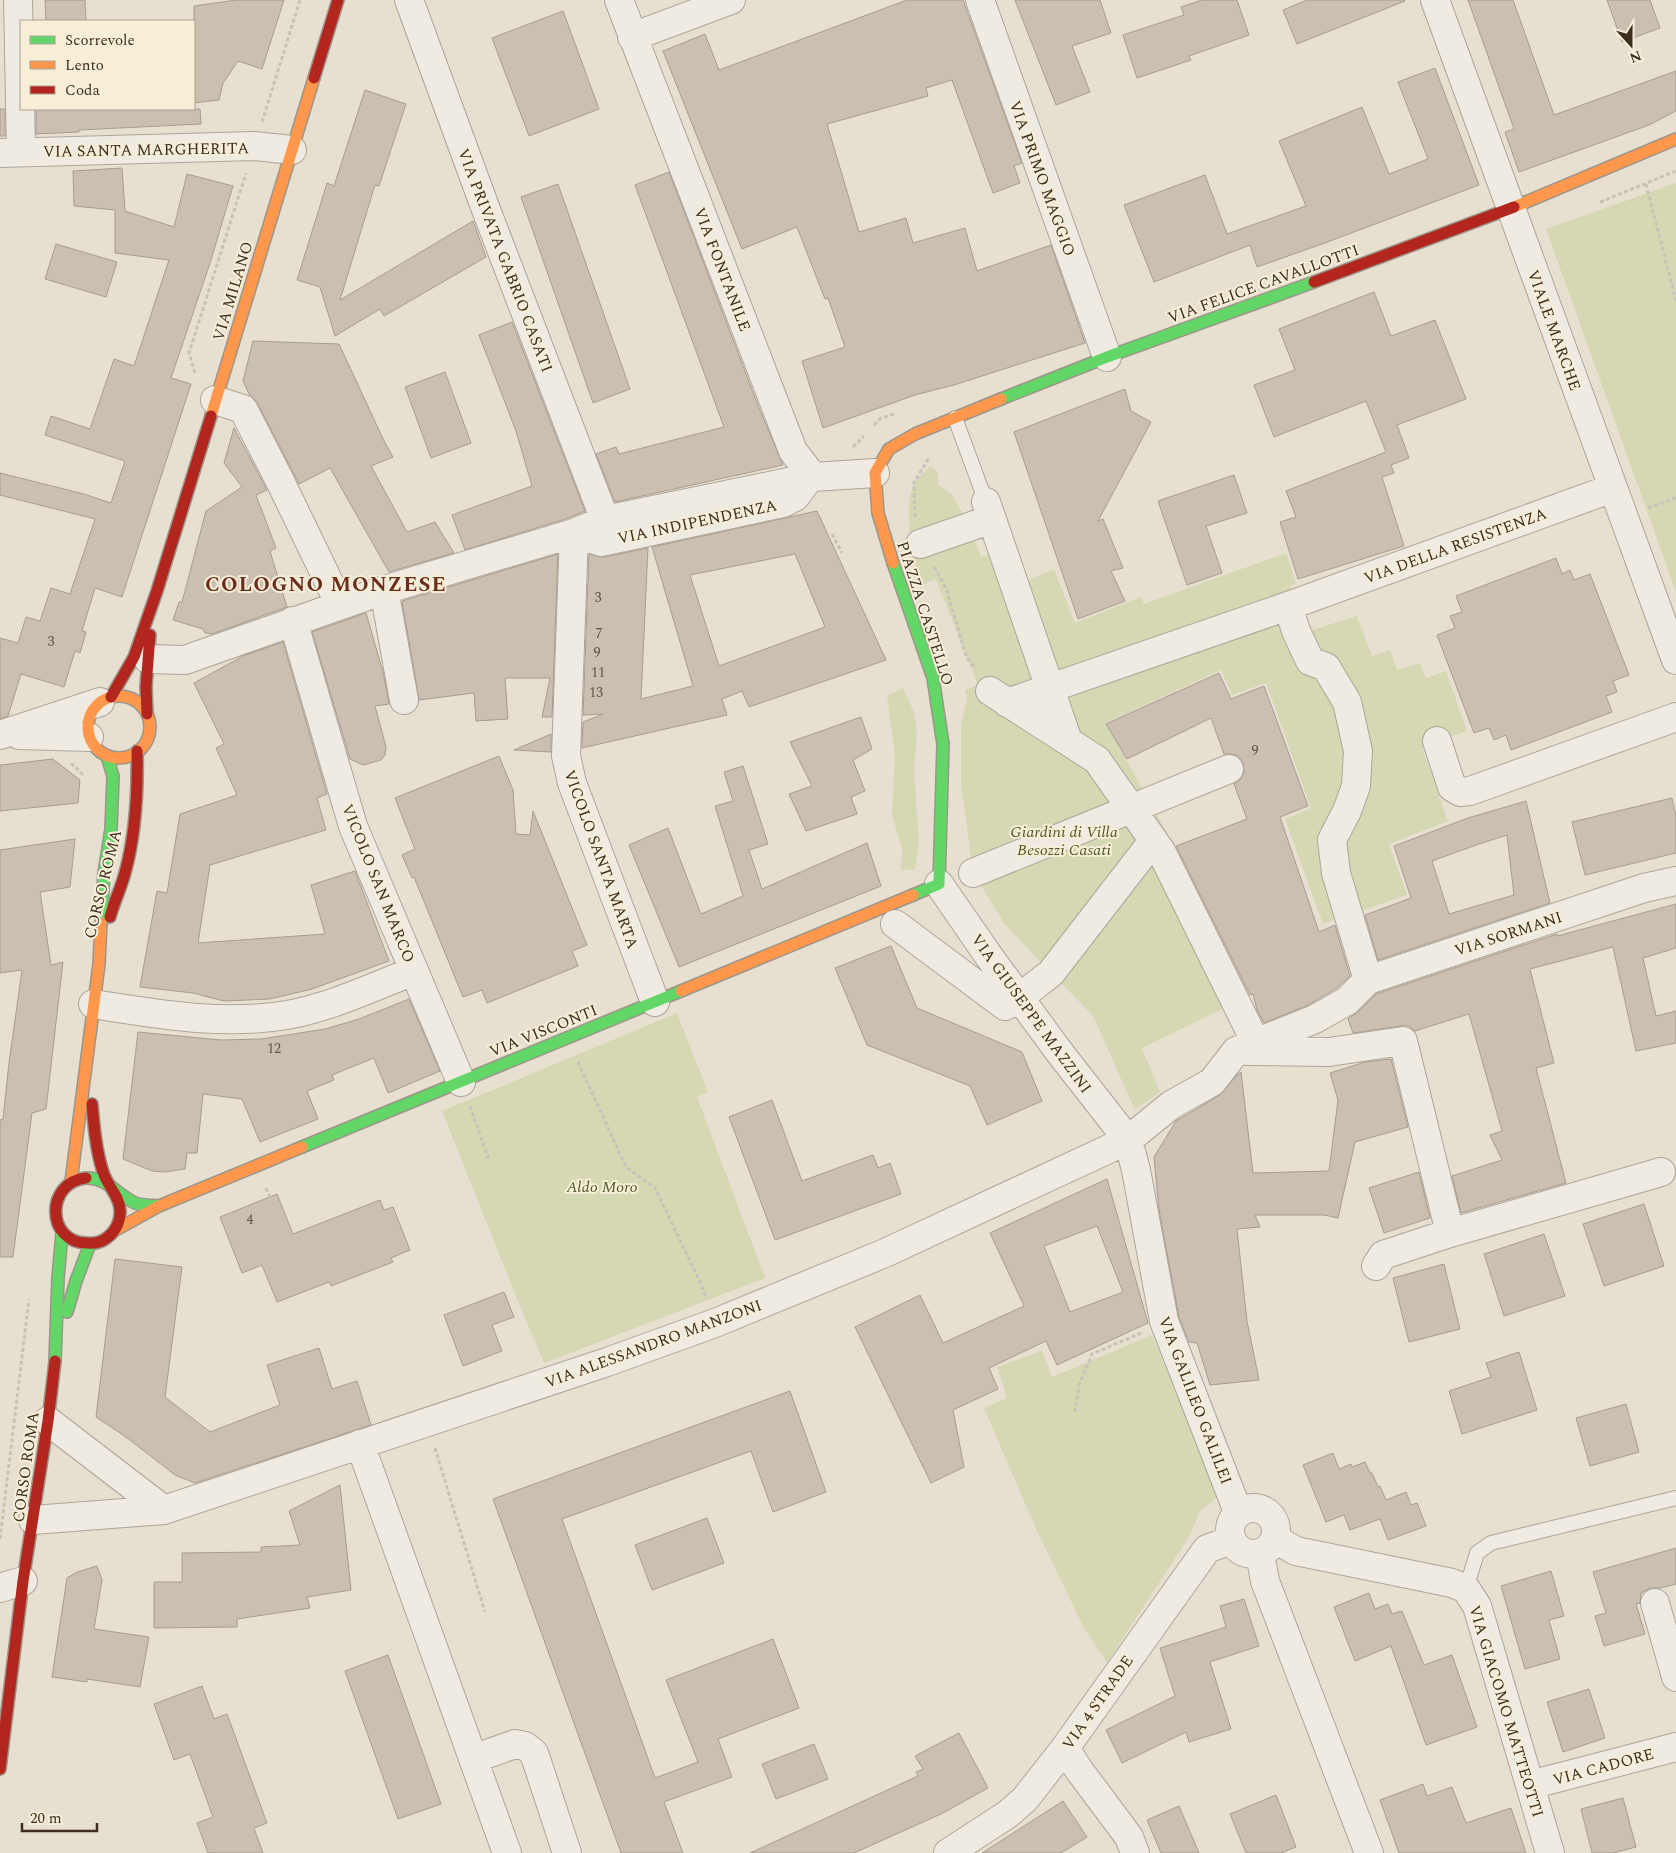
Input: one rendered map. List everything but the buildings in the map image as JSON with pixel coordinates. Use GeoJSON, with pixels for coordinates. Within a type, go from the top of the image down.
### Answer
{"type":"FeatureCollection","features":[{"type":"Feature","properties":{"kind":"main road","name":"VIA MILANO"},"geometry":{"type":"LineString","coordinates":[[105,699],[134,657],[157,591],[338,0]]}},
{"type":"Feature","properties":{"kind":"main road","name":"VIA FELICE CAVALLOTTI"},"geometry":{"type":"LineString","coordinates":[[875,473],[889,449],[915,434],[1107,357],[1511,208],[1676,139]]}},
{"type":"Feature","properties":{"kind":"main road","name":"PIAZZA CASTELLO"},"geometry":{"type":"LineString","coordinates":[[875,473],[878,513],[933,678],[943,744],[939,884]]}},
{"type":"Feature","properties":{"kind":"main road","name":"VIA MILANO"},"geometry":{"type":"LineString","coordinates":[[147,714],[146,686],[148,659],[157,591]]}},
{"type":"Feature","properties":{"kind":"main road"},"geometry":{"type":"LineString","coordinates":[[126,696],[139,704],[147,714],[150,730],[146,741],[137,751],[126,756],[98,747],[88,726],[91,712],[105,699],[126,696]]}},
{"type":"Feature","properties":{"kind":"main road","name":"CORSO ROMA"},"geometry":{"type":"LineString","coordinates":[[0,1769],[11,1584],[34,1520],[57,1347],[58,1278],[62,1233],[56,1223],[54,1212],[56,1200],[62,1190],[71,1182],[99,964],[104,873],[110,829],[113,776],[98,747]]}},
{"type":"Feature","properties":{"kind":"main road","name":"CORSO ROMA"},"geometry":{"type":"LineString","coordinates":[[99,964],[112,912],[125,876],[130,852],[138,787],[137,751]]}},
{"type":"Feature","properties":{"kind":"main road","name":"VIA VISCONTI"},"geometry":{"type":"LineString","coordinates":[[114,1231],[159,1206],[464,1091],[568,1038],[939,884]]}},
{"type":"Feature","properties":{"kind":"main road","name":"CORSO ROMA"},"geometry":{"type":"LineString","coordinates":[[87,1065],[97,1140],[108,1184],[117,1195],[121,1207],[120,1220],[114,1231]]}},
{"type":"Feature","properties":{"kind":"main road"},"geometry":{"type":"LineString","coordinates":[[71,1182],[81,1178],[97,1178],[139,1205],[159,1206]]}},
{"type":"Feature","properties":{"kind":"main road"},"geometry":{"type":"LineString","coordinates":[[62,1233],[72,1240],[90,1244],[106,1239],[114,1231]]}},
{"type":"Feature","properties":{"kind":"main road","name":"CORSO ROMA"},"geometry":{"type":"LineString","coordinates":[[57,1347],[76,1281],[90,1244]]}},
{"type":"Feature","properties":{"kind":"street"},"geometry":{"type":"LineString","coordinates":[[10,152],[18,0]]}},
{"type":"Feature","properties":{"kind":"street","name":"VIA PRIVATA GABRIO CASATI"},"geometry":{"type":"LineString","coordinates":[[409,0],[485,207],[605,520]]}},
{"type":"Feature","properties":{"kind":"street","name":"VIA FONTANILE"},"geometry":{"type":"LineString","coordinates":[[619,0],[793,451],[812,477]]}},
{"type":"Feature","properties":{"kind":"street"},"geometry":{"type":"LineString","coordinates":[[632,37],[731,0]]}},
{"type":"Feature","properties":{"kind":"street","name":"VIA PRIMO MAGGIO"},"geometry":{"type":"LineString","coordinates":[[980,0],[1107,357]]}},
{"type":"Feature","properties":{"kind":"street","name":"VIALE MARCHE"},"geometry":{"type":"LineString","coordinates":[[1435,0],[1676,660]]}},
{"type":"Feature","properties":{"kind":"street","name":"VIA SANTA MARGHERITA"},"geometry":{"type":"LineString","coordinates":[[10,152],[254,146],[292,150]]}},
{"type":"Feature","properties":{"kind":"street"},"geometry":{"type":"LineString","coordinates":[[215,400],[243,410],[340,605]]}},
{"type":"Feature","properties":{"kind":"street"},"geometry":{"type":"LineString","coordinates":[[812,477],[875,473]]}},
{"type":"Feature","properties":{"kind":"street","name":"VIA INDIPENDENZA"},"geometry":{"type":"LineString","coordinates":[[148,659],[185,660],[295,625],[340,605],[384,590],[574,534],[605,520],[812,477]]}},
{"type":"Feature","properties":{"kind":"street","name":"VIA INDIPENDENZA"},"geometry":{"type":"LineString","coordinates":[[574,534],[601,542],[784,503],[795,497],[812,477]]}},
{"type":"Feature","properties":{"kind":"street","name":"VIA DELLA RESISTENZA"},"geometry":{"type":"LineString","coordinates":[[1068,742],[998,697],[1050,688],[1292,604],[1613,488]]}},
{"type":"Feature","properties":{"kind":"street"},"geometry":{"type":"LineString","coordinates":[[920,544],[989,510],[1068,742],[1097,760],[1161,851],[1246,1047],[1329,1052],[1403,1041],[1450,1233]]}},
{"type":"Feature","properties":{"kind":"street","name":"VICOLO SANTA MARTA"},"geometry":{"type":"LineString","coordinates":[[574,534],[566,756],[572,784],[655,1002]]}},
{"type":"Feature","properties":{"kind":"street"},"geometry":{"type":"LineString","coordinates":[[384,590],[404,700]]}},
{"type":"Feature","properties":{"kind":"street"},"geometry":{"type":"LineString","coordinates":[[1292,604],[1296,631],[1310,661],[1326,667],[1347,702],[1358,751],[1356,786],[1347,811],[1332,840],[1336,873],[1368,980]]}},
{"type":"Feature","properties":{"kind":"street","name":"VICOLO SAN MARCO"},"geometry":{"type":"LineString","coordinates":[[295,625],[353,826],[464,1091]]}},
{"type":"Feature","properties":{"kind":"street"},"geometry":{"type":"LineString","coordinates":[[0,735],[105,699]]}},
{"type":"Feature","properties":{"kind":"street"},"geometry":{"type":"LineString","coordinates":[[1437,741],[1452,787],[1460,792],[1470,791],[1676,717]]}},
{"type":"Feature","properties":{"kind":"street"},"geometry":{"type":"LineString","coordinates":[[0,735],[98,747]]}},
{"type":"Feature","properties":{"kind":"street"},"geometry":{"type":"LineString","coordinates":[[973,873],[1229,769]]}},
{"type":"Feature","properties":{"kind":"street"},"geometry":{"type":"LineString","coordinates":[[895,924],[1005,1006],[1019,998],[1051,973],[1154,841]]}},
{"type":"Feature","properties":{"kind":"street","name":"VIA SORMANI"},"geometry":{"type":"LineString","coordinates":[[1246,1047],[1314,1019],[1347,1001],[1368,980],[1644,888],[1676,881]]}},
{"type":"Feature","properties":{"kind":"street","name":"VIA GIUSEPPE MAZZINI"},"geometry":{"type":"LineString","coordinates":[[939,884],[1019,998],[1128,1140]]}},
{"type":"Feature","properties":{"kind":"street"},"geometry":{"type":"LineString","coordinates":[[93,1004],[201,1018],[244,1020],[288,1014],[326,1004],[414,971]]}},
{"type":"Feature","properties":{"kind":"street","name":"VIA ALESSANDRO MANZONI"},"geometry":{"type":"LineString","coordinates":[[34,1520],[164,1510],[661,1343],[715,1323],[885,1253],[1128,1140],[1171,1105],[1212,1082],[1246,1047]]}},
{"type":"Feature","properties":{"kind":"street","name":"VIA GALILEO GALILEI"},"geometry":{"type":"LineString","coordinates":[[1128,1140],[1136,1170],[1165,1324],[1238,1512]]}},
{"type":"Feature","properties":{"kind":"street"},"geometry":{"type":"LineString","coordinates":[[1376,1266],[1383,1255],[1450,1233],[1661,1172]]}},
{"type":"Feature","properties":{"kind":"street"},"geometry":{"type":"LineString","coordinates":[[48,1421],[164,1510]]}},
{"type":"Feature","properties":{"kind":"street"},"geometry":{"type":"LineString","coordinates":[[360,1444],[507,1853]]}},
{"type":"Feature","properties":{"kind":"street"},"geometry":{"type":"LineString","coordinates":[[1268,1546],[1252,1554],[1236,1548],[1229,1533],[1233,1517],[1238,1512],[1248,1508],[1258,1508],[1267,1512],[1274,1520],[1276,1530],[1268,1546],[1265,1581],[1369,1853]]}},
{"type":"Feature","properties":{"kind":"street","name":"VIA 4 STRADE"},"geometry":{"type":"LineString","coordinates":[[948,1853],[1008,1814],[1025,1799],[1065,1748],[1207,1549],[1231,1540]]}},
{"type":"Feature","properties":{"kind":"street","name":"VIA GIACOMO MATTEOTTI"},"geometry":{"type":"LineString","coordinates":[[1268,1546],[1452,1583],[1466,1589],[1477,1606],[1550,1853]]}},
{"type":"Feature","properties":{"kind":"street"},"geometry":{"type":"LineString","coordinates":[[1655,1603],[1676,1677]]}},
{"type":"Feature","properties":{"kind":"street"},"geometry":{"type":"LineString","coordinates":[[473,1759],[515,1744],[525,1746],[534,1753],[567,1853]]}},
{"type":"Feature","properties":{"kind":"street","name":"VIA CADORE"},"geometry":{"type":"LineString","coordinates":[[1530,1785],[1676,1746]]}},
{"type":"Feature","properties":{"kind":"street"},"geometry":{"type":"LineString","coordinates":[[1065,1748],[1129,1837],[1134,1853]]}},
{"type":"Feature","properties":{"kind":"lane"},"geometry":{"type":"LineString","coordinates":[[955,418],[989,510]]}},
{"type":"Feature","properties":{"kind":"lane"},"geometry":{"type":"LineString","coordinates":[[1466,1589],[1477,1553],[1491,1544],[1676,1498]]}},
{"type":"Feature","properties":{"kind":"path"},"geometry":{"type":"LineString","coordinates":[[1646,184],[1676,301]]}},
{"type":"Feature","properties":{"kind":"path"},"geometry":{"type":"LineString","coordinates":[[832,534],[842,553]]}},
{"type":"Feature","properties":{"kind":"path"},"geometry":{"type":"LineString","coordinates":[[568,1038],[626,1167],[655,1188],[701,1284],[715,1323]]}},
{"type":"Feature","properties":{"kind":"path"},"geometry":{"type":"LineString","coordinates":[[464,1091],[489,1160]]}},
{"type":"Feature","properties":{"kind":"path"},"geometry":{"type":"LineString","coordinates":[[296,1240],[307,1236]]}},
{"type":"Feature","properties":{"kind":"path"},"geometry":{"type":"LineString","coordinates":[[1075,1412],[1079,1385],[1092,1354],[1165,1324]]}},
{"type":"Feature","properties":{"kind":"path"},"geometry":{"type":"LineString","coordinates":[[433,1441],[475,1575],[484,1612]]}},
{"type":"Feature","properties":{"kind":"green space"},"geometry":{"type":"Polygon","coordinates":[[[1676,183],[1676,592],[1546,229],[1676,183]]]}},
{"type":"Feature","properties":{"kind":"green space","name":"Giardini di Villa Besozzi Casati"},"geometry":{"type":"Polygon","coordinates":[[[930,466],[938,473],[938,485],[951,493],[966,518],[981,557],[1001,549],[1018,585],[1054,569],[1075,623],[1141,597],[1144,604],[1286,553],[1296,584],[1290,586],[1306,632],[1357,616],[1372,656],[1390,650],[1397,670],[1420,663],[1426,678],[1446,671],[1467,731],[1422,747],[1448,821],[1389,844],[1407,895],[1323,924],[1285,819],[1311,808],[1266,683],[1232,695],[1221,670],[1106,723],[1174,846],[1245,998],[1142,1048],[1160,1092],[1135,1110],[1093,1016],[1006,926],[973,873],[961,783],[961,725],[967,698],[965,690],[978,685],[936,579],[919,586],[910,534],[909,506],[911,494],[915,482],[930,466]]]}},
{"type":"Feature","properties":{"kind":"green space"},"geometry":{"type":"Polygon","coordinates":[[[903,688],[914,712],[917,732],[914,769],[919,845],[915,869],[901,871],[902,848],[892,815],[895,755],[887,696],[903,688]]]}},
{"type":"Feature","properties":{"kind":"green space","name":"Aldo Moro"},"geometry":{"type":"Polygon","coordinates":[[[677,1013],[708,1092],[697,1097],[765,1278],[544,1363],[442,1111],[677,1013]]]}},
{"type":"Feature","properties":{"kind":"green space"},"geometry":{"type":"Polygon","coordinates":[[[1152,1335],[1219,1496],[1200,1511],[1190,1535],[1107,1663],[1084,1628],[1037,1531],[984,1408],[1007,1398],[997,1367],[1042,1351],[1052,1377],[1152,1335]]]}},
{"type":"Feature","properties":{"kind":"traffic: fast"},"geometry":{"type":"LineString","coordinates":[[1001,399],[1107,357],[1314,282]]}},
{"type":"Feature","properties":{"kind":"traffic: fast"},"geometry":{"type":"LineString","coordinates":[[893,563],[933,678],[943,744],[939,884],[913,895]]}},
{"type":"Feature","properties":{"kind":"traffic: fast"},"geometry":{"type":"LineString","coordinates":[[101,923],[104,873],[111,829],[113,776],[107,756]]}},
{"type":"Feature","properties":{"kind":"traffic: fast"},"geometry":{"type":"LineString","coordinates":[[302,1147],[681,991]]}},
{"type":"Feature","properties":{"kind":"traffic: fast"},"geometry":{"type":"LineString","coordinates":[[86,1178],[93,1178],[106,1183],[135,1203],[159,1206]]}},
{"type":"Feature","properties":{"kind":"traffic: fast"},"geometry":{"type":"LineString","coordinates":[[55,1361],[58,1278],[62,1233]]}},
{"type":"Feature","properties":{"kind":"traffic: fast"},"geometry":{"type":"LineString","coordinates":[[67,1312],[90,1244]]}},
{"type":"Feature","properties":{"kind":"traffic: slow"},"geometry":{"type":"LineString","coordinates":[[211,416],[314,78]]}},
{"type":"Feature","properties":{"kind":"traffic: slow"},"geometry":{"type":"LineString","coordinates":[[1514,207],[1676,139]]}},
{"type":"Feature","properties":{"kind":"traffic: slow"},"geometry":{"type":"LineString","coordinates":[[893,563],[878,513],[875,473],[889,449],[915,434],[1001,399]]}},
{"type":"Feature","properties":{"kind":"traffic: slow"},"geometry":{"type":"LineString","coordinates":[[119,696],[131,699],[141,705],[147,715],[150,727],[147,739],[141,749],[131,755],[119,758],[107,755],[97,749],[91,739],[88,727],[91,715],[97,705],[107,699],[119,696]]}},
{"type":"Feature","properties":{"kind":"traffic: slow"},"geometry":{"type":"LineString","coordinates":[[681,991],[913,895]]}},
{"type":"Feature","properties":{"kind":"traffic: slow"},"geometry":{"type":"LineString","coordinates":[[71,1182],[99,964],[101,923]]}},
{"type":"Feature","properties":{"kind":"traffic: slow"},"geometry":{"type":"LineString","coordinates":[[114,1231],[159,1206],[302,1147]]}},
{"type":"Feature","properties":{"kind":"traffic: jam"},"geometry":{"type":"LineString","coordinates":[[314,78],[338,0]]}},
{"type":"Feature","properties":{"kind":"traffic: jam"},"geometry":{"type":"LineString","coordinates":[[1314,282],[1514,207]]}},
{"type":"Feature","properties":{"kind":"traffic: jam"},"geometry":{"type":"LineString","coordinates":[[111,697],[134,657],[157,591],[211,416]]}},
{"type":"Feature","properties":{"kind":"traffic: jam"},"geometry":{"type":"LineString","coordinates":[[147,714],[146,687],[150,635]]}},
{"type":"Feature","properties":{"kind":"traffic: jam"},"geometry":{"type":"LineString","coordinates":[[110,917],[123,879],[132,843],[137,797],[137,751]]}},
{"type":"Feature","properties":{"kind":"traffic: jam"},"geometry":{"type":"LineString","coordinates":[[86,1178],[73,1182],[63,1190],[57,1200],[56,1212],[58,1223],[64,1233],[74,1240],[95,1243],[111,1235],[116,1228],[120,1214],[118,1200],[105,1177],[101,1164],[92,1104]]}},
{"type":"Feature","properties":{"kind":"traffic: jam"},"geometry":{"type":"LineString","coordinates":[[0,1769],[23,1581],[48,1421],[55,1361]]}},
{"type":"Feature","properties":{"kind":"district","name":"COLOGNO MONZESE"},"geometry":{"type":"Point","coordinates":[326,584]}}]}
